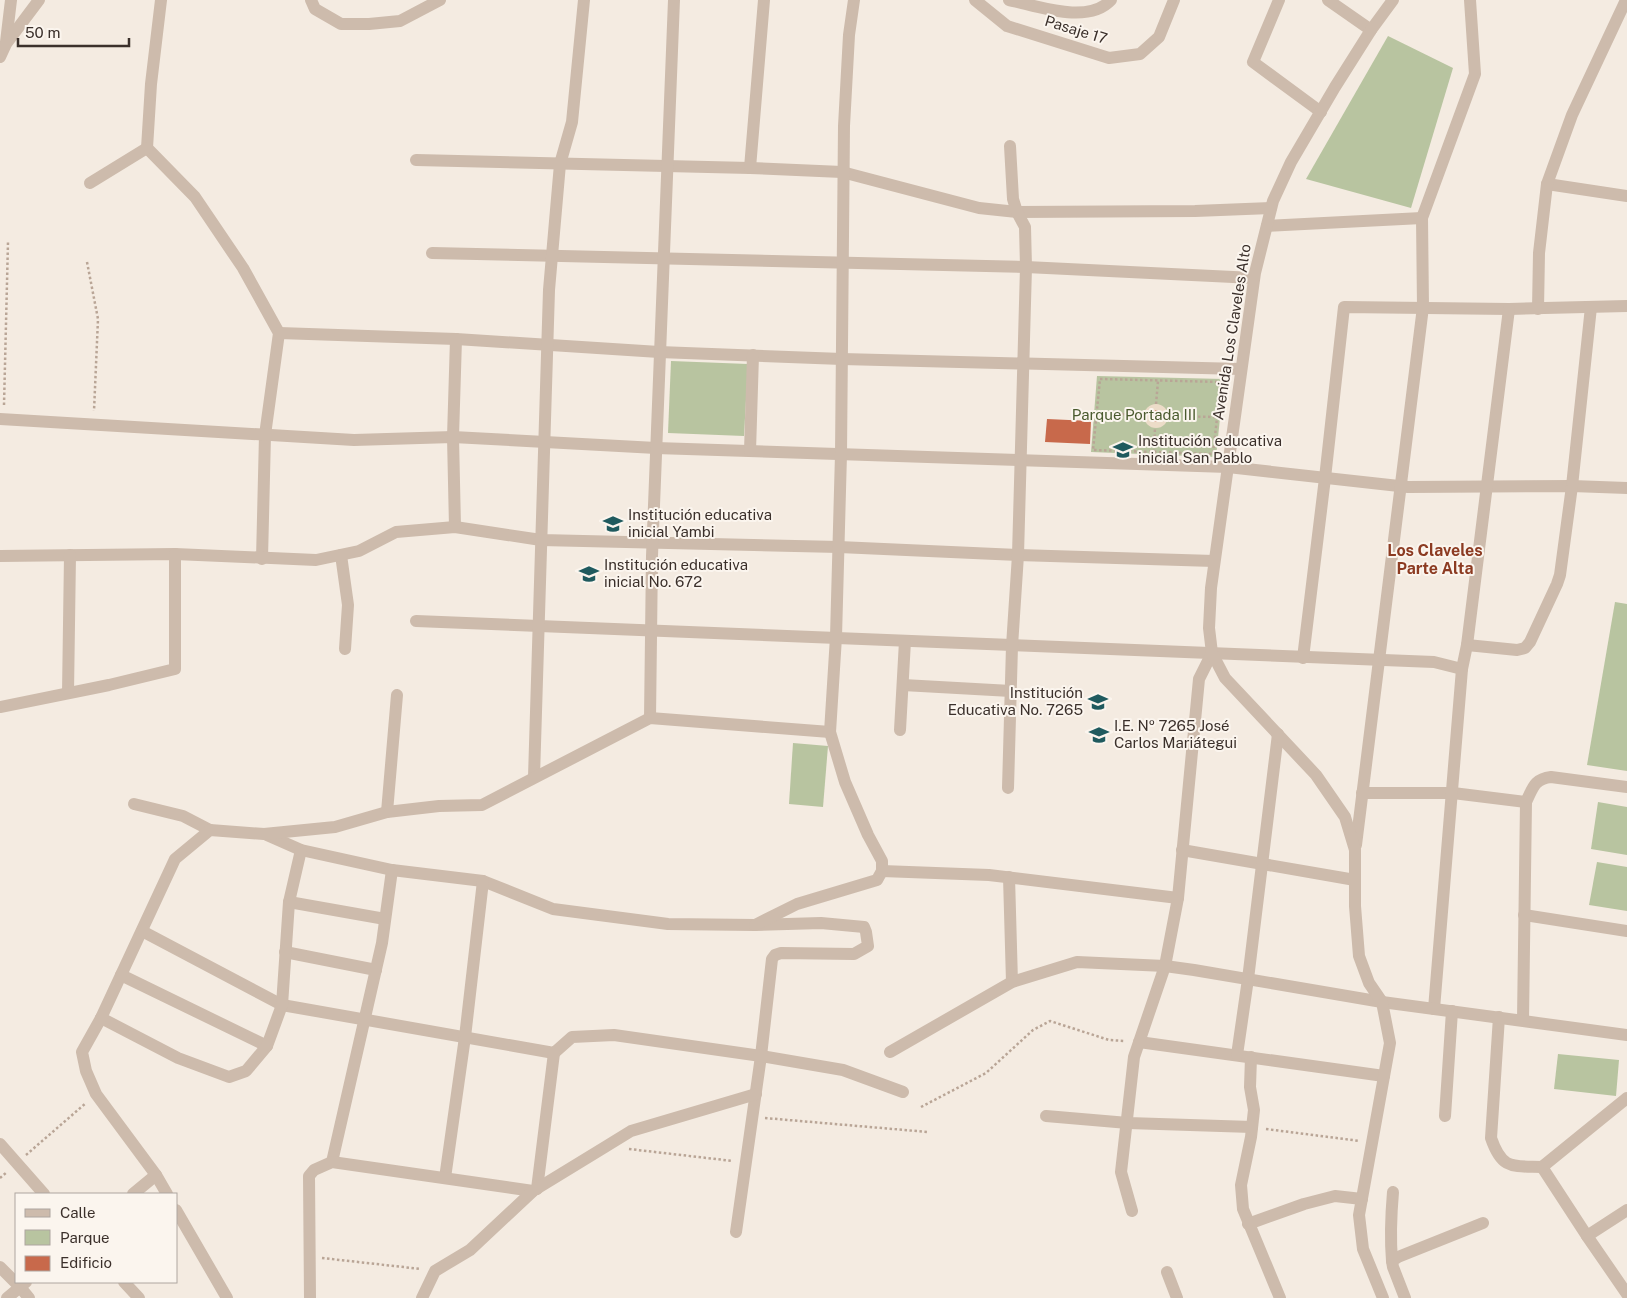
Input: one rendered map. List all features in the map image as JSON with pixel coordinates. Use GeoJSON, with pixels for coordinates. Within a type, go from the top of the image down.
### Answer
{"type":"FeatureCollection","features":[{"type":"Feature","properties":{"kind":"street"},"geometry":{"type":"LineString","coordinates":[[6,44],[11,0]]}},
{"type":"Feature","properties":{"kind":"street"},"geometry":{"type":"LineString","coordinates":[[0,57],[6,44],[38,0]]}},
{"type":"Feature","properties":{"kind":"street"},"geometry":{"type":"LineString","coordinates":[[161,0],[151,84],[147,148],[195,197],[243,268],[279,333],[266,435],[262,559]]}},
{"type":"Feature","properties":{"kind":"street"},"geometry":{"type":"LineString","coordinates":[[311,0],[315,9],[341,24],[400,21],[440,0]]}},
{"type":"Feature","properties":{"kind":"street"},"geometry":{"type":"LineString","coordinates":[[534,777],[549,290],[560,163],[572,122],[584,0]]}},
{"type":"Feature","properties":{"kind":"street"},"geometry":{"type":"LineString","coordinates":[[650,718],[652,542],[674,0]]}},
{"type":"Feature","properties":{"kind":"street"},"geometry":{"type":"LineString","coordinates":[[750,168],[764,0]]}},
{"type":"Feature","properties":{"kind":"street"},"geometry":{"type":"LineString","coordinates":[[755,925],[797,904],[877,880],[882,871],[882,861],[868,835],[845,782],[830,732],[839,547],[844,116],[849,36],[854,0]]}},
{"type":"Feature","properties":{"kind":"street","name":"Pasaje 17"},"geometry":{"type":"LineString","coordinates":[[975,0],[1008,26],[1110,58],[1140,54],[1159,38],[1174,0]]}},
{"type":"Feature","properties":{"kind":"street"},"geometry":{"type":"LineString","coordinates":[[1009,0],[1074,14],[1104,8],[1111,0]]}},
{"type":"Feature","properties":{"kind":"street"},"geometry":{"type":"LineString","coordinates":[[1279,0],[1253,62],[1321,112]]}},
{"type":"Feature","properties":{"kind":"street"},"geometry":{"type":"LineString","coordinates":[[1328,0],[1371,30]]}},
{"type":"Feature","properties":{"kind":"street","name":"Avenida Los Claveles Alto"},"geometry":{"type":"LineString","coordinates":[[1383,1298],[1363,1249],[1359,1215],[1390,1043],[1382,1002],[1369,984],[1359,956],[1355,906],[1355,850],[1345,817],[1316,775],[1225,678],[1212,653],[1209,628],[1214,561],[1254,278],[1271,208],[1291,162],[1371,30],[1393,0]]}},
{"type":"Feature","properties":{"kind":"street"},"geometry":{"type":"LineString","coordinates":[[1355,850],[1423,307],[1422,218],[1469,95],[1475,74],[1470,0]]}},
{"type":"Feature","properties":{"kind":"street"},"geometry":{"type":"LineString","coordinates":[[1538,309],[1539,253],[1547,184],[1572,116],[1626,0]]}},
{"type":"Feature","properties":{"kind":"street"},"geometry":{"type":"LineString","coordinates":[[1008,788],[1012,646],[1018,555],[1026,268],[1025,228],[1013,199],[1010,146]]}},
{"type":"Feature","properties":{"kind":"street"},"geometry":{"type":"LineString","coordinates":[[90,183],[147,148]]}},
{"type":"Feature","properties":{"kind":"street"},"geometry":{"type":"LineString","coordinates":[[416,160],[750,168],[844,173],[979,208],[1017,212],[1195,211],[1271,208]]}},
{"type":"Feature","properties":{"kind":"street"},"geometry":{"type":"LineString","coordinates":[[1547,184],[1627,196]]}},
{"type":"Feature","properties":{"kind":"street"},"geometry":{"type":"LineString","coordinates":[[1267,226],[1422,218]]}},
{"type":"Feature","properties":{"kind":"street"},"geometry":{"type":"LineString","coordinates":[[432,253],[843,262],[1254,278]]}},
{"type":"Feature","properties":{"kind":"street"},"geometry":{"type":"LineString","coordinates":[[1303,658],[1344,308],[1538,309],[1627,306]]}},
{"type":"Feature","properties":{"kind":"street"},"geometry":{"type":"LineString","coordinates":[[1467,645],[1517,650],[1525,648],[1530,642],[1560,575],[1572,486],[1591,308]]}},
{"type":"Feature","properties":{"kind":"street"},"geometry":{"type":"LineString","coordinates":[[1434,1009],[1462,669],[1467,645],[1509,309]]}},
{"type":"Feature","properties":{"kind":"street"},"geometry":{"type":"LineString","coordinates":[[279,333],[456,339],[659,352],[842,359],[1241,369]]}},
{"type":"Feature","properties":{"kind":"street"},"geometry":{"type":"LineString","coordinates":[[455,527],[456,339]]}},
{"type":"Feature","properties":{"kind":"street"},"geometry":{"type":"LineString","coordinates":[[750,451],[753,355]]}},
{"type":"Feature","properties":{"kind":"street"},"geometry":{"type":"LineString","coordinates":[[2,419],[354,440],[454,436],[656,448],[1228,467],[1401,487],[1572,486],[1627,488]]}},
{"type":"Feature","properties":{"kind":"street"},"geometry":{"type":"LineString","coordinates":[[0,556],[175,554],[316,560],[359,551],[396,532],[455,527],[541,540],[839,547],[1214,561]]}},
{"type":"Feature","properties":{"kind":"street"},"geometry":{"type":"LineString","coordinates":[[0,707],[68,694],[175,669],[175,554]]}},
{"type":"Feature","properties":{"kind":"street"},"geometry":{"type":"LineString","coordinates":[[341,554],[348,605],[345,648]]}},
{"type":"Feature","properties":{"kind":"street"},"geometry":{"type":"LineString","coordinates":[[68,694],[70,555]]}},
{"type":"Feature","properties":{"kind":"street"},"geometry":{"type":"LineString","coordinates":[[416,621],[1434,662],[1462,669]]}},
{"type":"Feature","properties":{"kind":"street"},"geometry":{"type":"LineString","coordinates":[[900,730],[906,641]]}},
{"type":"Feature","properties":{"kind":"street"},"geometry":{"type":"LineString","coordinates":[[1132,1210],[1121,1172],[1134,1056],[1165,966],[1178,898],[1199,679],[1212,653]]}},
{"type":"Feature","properties":{"kind":"street"},"geometry":{"type":"LineString","coordinates":[[903,685],[1011,691]]}},
{"type":"Feature","properties":{"kind":"street"},"geometry":{"type":"LineString","coordinates":[[387,812],[397,695]]}},
{"type":"Feature","properties":{"kind":"street"},"geometry":{"type":"LineString","coordinates":[[134,804],[183,816],[210,830],[264,834],[335,828],[387,812],[439,806],[482,804],[650,718],[830,732]]}},
{"type":"Feature","properties":{"kind":"street"},"geometry":{"type":"LineString","coordinates":[[1237,1055],[1278,734]]}},
{"type":"Feature","properties":{"kind":"street"},"geometry":{"type":"LineString","coordinates":[[1523,1020],[1526,802],[1535,783],[1542,778],[1550,777],[1627,787]]}},
{"type":"Feature","properties":{"kind":"street"},"geometry":{"type":"LineString","coordinates":[[1362,793],[1453,793],[1526,802]]}},
{"type":"Feature","properties":{"kind":"street"},"geometry":{"type":"LineString","coordinates":[[166,1193],[156,1175],[96,1094],[86,1071],[82,1052],[121,975],[175,859],[210,830]]}},
{"type":"Feature","properties":{"kind":"street"},"geometry":{"type":"LineString","coordinates":[[264,834],[301,850],[392,870],[483,881],[552,909],[668,924],[755,925],[821,923],[864,927],[868,946],[854,954],[781,953],[775,955],[772,959],[756,1094],[736,1232]]}},
{"type":"Feature","properties":{"kind":"street"},"geometry":{"type":"LineString","coordinates":[[100,1018],[178,1058],[229,1076],[246,1071],[267,1046],[282,1005],[289,902],[301,850]]}},
{"type":"Feature","properties":{"kind":"street"},"geometry":{"type":"LineString","coordinates":[[1182,850],[1355,880]]}},
{"type":"Feature","properties":{"kind":"street"},"geometry":{"type":"LineString","coordinates":[[332,1162],[376,970],[386,919],[392,870]]}},
{"type":"Feature","properties":{"kind":"street"},"geometry":{"type":"LineString","coordinates":[[882,871],[989,875],[1178,898]]}},
{"type":"Feature","properties":{"kind":"street"},"geometry":{"type":"LineString","coordinates":[[1009,877],[1012,982]]}},
{"type":"Feature","properties":{"kind":"street"},"geometry":{"type":"LineString","coordinates":[[445,1178],[465,1037],[483,881]]}},
{"type":"Feature","properties":{"kind":"street"},"geometry":{"type":"LineString","coordinates":[[289,902],[386,919]]}},
{"type":"Feature","properties":{"kind":"street"},"geometry":{"type":"LineString","coordinates":[[1524,915],[1627,931]]}},
{"type":"Feature","properties":{"kind":"street"},"geometry":{"type":"LineString","coordinates":[[142,931],[282,1005],[364,1021],[554,1053]]}},
{"type":"Feature","properties":{"kind":"street"},"geometry":{"type":"LineString","coordinates":[[285,952],[376,970]]}},
{"type":"Feature","properties":{"kind":"street"},"geometry":{"type":"LineString","coordinates":[[890,1052],[1012,982],[1077,962],[1165,966],[1382,1002],[1627,1034]]}},
{"type":"Feature","properties":{"kind":"street"},"geometry":{"type":"LineString","coordinates":[[121,975],[267,1046]]}},
{"type":"Feature","properties":{"kind":"street"},"geometry":{"type":"LineString","coordinates":[[1445,1116],[1452,1011]]}},
{"type":"Feature","properties":{"kind":"street"},"geometry":{"type":"LineString","coordinates":[[1499,1017],[1491,1138],[1495,1151],[1504,1162],[1515,1166],[1542,1167],[1627,1098]]}},
{"type":"Feature","properties":{"kind":"street"},"geometry":{"type":"LineString","coordinates":[[535,1190],[554,1053],[572,1036],[614,1035],[761,1056],[843,1070],[903,1092]]}},
{"type":"Feature","properties":{"kind":"street"},"geometry":{"type":"LineString","coordinates":[[1139,1042],[1384,1076]]}},
{"type":"Feature","properties":{"kind":"street"},"geometry":{"type":"LineString","coordinates":[[1251,1057],[1250,1087],[1254,1110],[1241,1185],[1243,1208],[1280,1298]]}},
{"type":"Feature","properties":{"kind":"street"},"geometry":{"type":"LineString","coordinates":[[422,1298],[435,1271],[470,1250],[535,1190],[630,1131],[756,1094]]}},
{"type":"Feature","properties":{"kind":"street"},"geometry":{"type":"LineString","coordinates":[[1046,1116],[1128,1123],[1252,1127]]}},
{"type":"Feature","properties":{"kind":"street"},"geometry":{"type":"LineString","coordinates":[[0,1144],[43,1193]]}},
{"type":"Feature","properties":{"kind":"street"},"geometry":{"type":"LineString","coordinates":[[310,1298],[309,1176],[314,1170],[332,1162],[535,1190]]}},
{"type":"Feature","properties":{"kind":"street"},"geometry":{"type":"LineString","coordinates":[[1542,1167],[1627,1294]]}},
{"type":"Feature","properties":{"kind":"street"},"geometry":{"type":"LineString","coordinates":[[134,1193],[156,1175]]}},
{"type":"Feature","properties":{"kind":"street"},"geometry":{"type":"LineString","coordinates":[[1393,1192],[1390,1244],[1393,1267],[1405,1298]]}},
{"type":"Feature","properties":{"kind":"street"},"geometry":{"type":"LineString","coordinates":[[1248,1224],[1304,1204],[1335,1196],[1362,1199]]}},
{"type":"Feature","properties":{"kind":"street"},"geometry":{"type":"LineString","coordinates":[[1587,1236],[1627,1210]]}},
{"type":"Feature","properties":{"kind":"street"},"geometry":{"type":"LineString","coordinates":[[178,1213],[227,1298]]}},
{"type":"Feature","properties":{"kind":"street"},"geometry":{"type":"LineString","coordinates":[[1392,1261],[1482,1223]]}},
{"type":"Feature","properties":{"kind":"street"},"geometry":{"type":"LineString","coordinates":[[0,1267],[15,1278]]}},
{"type":"Feature","properties":{"kind":"street"},"geometry":{"type":"LineString","coordinates":[[1166,1272],[1177,1298]]}},
{"type":"Feature","properties":{"kind":"street"},"geometry":{"type":"LineString","coordinates":[[125,1283],[139,1298]]}},
{"type":"Feature","properties":{"kind":"street"},"geometry":{"type":"LineString","coordinates":[[7,1298],[24,1284],[29,1298]]}},
{"type":"Feature","properties":{"kind":"path"},"geometry":{"type":"LineString","coordinates":[[2,419],[8,242]]}},
{"type":"Feature","properties":{"kind":"path"},"geometry":{"type":"LineString","coordinates":[[87,262],[98,319],[94,425]]}},
{"type":"Feature","properties":{"kind":"path"},"geometry":{"type":"LineString","coordinates":[[1100,378],[1221,382],[1213,454],[1094,450],[1097,413],[1100,378]]}},
{"type":"Feature","properties":{"kind":"path"},"geometry":{"type":"LineString","coordinates":[[1156,404],[1158,380]]}},
{"type":"Feature","properties":{"kind":"path"},"geometry":{"type":"LineString","coordinates":[[1097,413],[1144,415]]}},
{"type":"Feature","properties":{"kind":"path"},"geometry":{"type":"LineString","coordinates":[[1168,416],[1217,417]]}},
{"type":"Feature","properties":{"kind":"path"},"geometry":{"type":"LineString","coordinates":[[1154,452],[1155,428]]}},
{"type":"Feature","properties":{"kind":"path"},"geometry":{"type":"LineString","coordinates":[[920,1107],[986,1073],[1034,1030],[1050,1021],[1108,1040],[1139,1042]]}},
{"type":"Feature","properties":{"kind":"path"},"geometry":{"type":"LineString","coordinates":[[0,1178],[96,1094]]}},
{"type":"Feature","properties":{"kind":"path"},"geometry":{"type":"LineString","coordinates":[[752,1117],[928,1132]]}},
{"type":"Feature","properties":{"kind":"path"},"geometry":{"type":"LineString","coordinates":[[1252,1127],[1372,1143]]}},
{"type":"Feature","properties":{"kind":"path"},"geometry":{"type":"LineString","coordinates":[[605,1147],[746,1162]]}},
{"type":"Feature","properties":{"kind":"path"},"geometry":{"type":"LineString","coordinates":[[311,1257],[435,1271]]}},
{"type":"Feature","properties":{"kind":"green space"},"geometry":{"type":"Polygon","coordinates":[[[1388,36],[1453,68],[1411,208],[1306,179],[1388,36]]]}},
{"type":"Feature","properties":{"kind":"green space"},"geometry":{"type":"Polygon","coordinates":[[[671,361],[748,364],[744,436],[668,433],[671,361]]]}},
{"type":"Feature","properties":{"kind":"green space","name":"Parque Portada III"},"geometry":{"type":"Polygon","coordinates":[[[1097,376],[1224,379],[1216,457],[1091,452],[1097,376]]]}},
{"type":"Feature","properties":{"kind":"green space"},"geometry":{"type":"Polygon","coordinates":[[[1615,602],[1627,604],[1627,771],[1587,765],[1615,602]]]}},
{"type":"Feature","properties":{"kind":"green space"},"geometry":{"type":"Polygon","coordinates":[[[793,743],[828,746],[823,807],[789,804],[793,743]]]}},
{"type":"Feature","properties":{"kind":"green space"},"geometry":{"type":"Polygon","coordinates":[[[1598,802],[1627,807],[1627,855],[1591,849],[1598,802]]]}},
{"type":"Feature","properties":{"kind":"green space"},"geometry":{"type":"Polygon","coordinates":[[[1597,862],[1627,867],[1627,911],[1589,905],[1597,862]]]}},
{"type":"Feature","properties":{"kind":"green space"},"geometry":{"type":"Polygon","coordinates":[[[1558,1054],[1619,1060],[1616,1096],[1554,1089],[1558,1054]]]}},
{"type":"Feature","properties":{"kind":"shaded area"},"geometry":{"type":"Polygon","coordinates":[[[1156,404],[1161,405],[1167,411],[1167,421],[1161,427],[1156,428],[1151,427],[1145,421],[1144,416],[1145,411],[1151,405],[1156,404]]]}},
{"type":"Feature","properties":{"kind":"building"},"geometry":{"type":"Polygon","coordinates":[[[1154,410],[1158,410],[1162,416],[1158,422],[1154,422],[1150,418],[1150,414],[1154,410]]]}},
{"type":"Feature","properties":{"kind":"building"},"geometry":{"type":"Polygon","coordinates":[[[1047,419],[1091,421],[1090,444],[1045,442],[1047,419]]]}},
{"type":"Feature","properties":{"kind":"place","name":"Institución educativa inicial San Pablo"},"geometry":{"type":"Point","coordinates":[1123,450]}},
{"type":"Feature","properties":{"kind":"place","name":"Institución educativa inicial Yambi"},"geometry":{"type":"Point","coordinates":[613,524]}},
{"type":"Feature","properties":{"kind":"place","name":"Institución educativa inicial No. 672"},"geometry":{"type":"Point","coordinates":[589,574]}},
{"type":"Feature","properties":{"kind":"place","name":"Institución Educativa No. 7265"},"geometry":{"type":"Point","coordinates":[1098,702]}},
{"type":"Feature","properties":{"kind":"place","name":"I.E. Nº 7265 José Carlos Mariátegui"},"geometry":{"type":"Point","coordinates":[1099,735]}},
{"type":"Feature","properties":{"kind":"district","name":"Los Claveles Parte Alta"},"geometry":{"type":"Point","coordinates":[1435,559]}}]}
